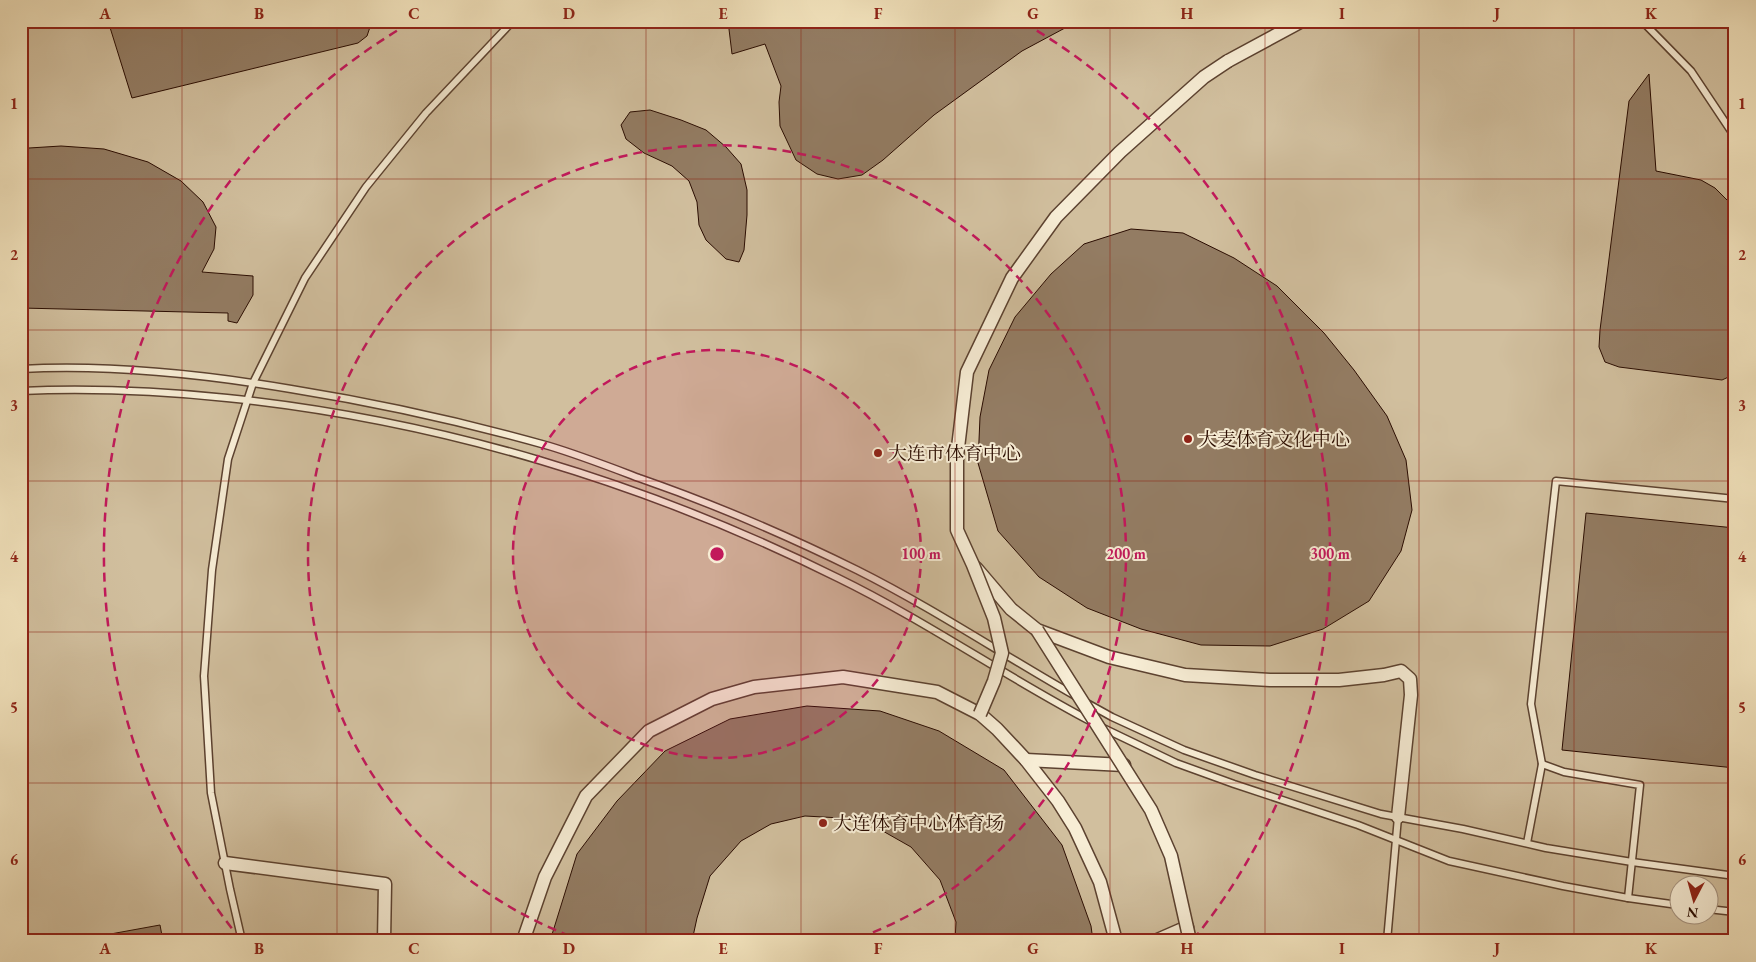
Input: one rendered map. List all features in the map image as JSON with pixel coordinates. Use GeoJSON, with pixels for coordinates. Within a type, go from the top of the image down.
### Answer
{"type":"FeatureCollection","features":[{"type":"Feature","properties":{"kind":"street"},"geometry":{"type":"LineString","coordinates":[[980,714],[994,681],[1002,653],[994,618],[957,530],[957,456],[967,372],[1012,278],[1056,217],[1120,152],[1204,77],[1228,60],[1302,21]]}},
{"type":"Feature","properties":{"kind":"street"},"geometry":{"type":"LineString","coordinates":[[973,565],[1011,609],[1037,630],[1151,810],[1171,856],[1190,941]]}},
{"type":"Feature","properties":{"kind":"street"},"geometry":{"type":"LineString","coordinates":[[1037,630],[1110,658],[1185,675],[1270,680],[1339,680],[1384,675],[1401,671],[1410,678],[1410,704],[1398,817]]}},
{"type":"Feature","properties":{"kind":"street"},"geometry":{"type":"LineString","coordinates":[[523,941],[545,877],[586,796],[650,731],[712,699],[754,686],[843,677],[937,692],[980,714],[1026,760],[1058,801],[1075,828],[1100,882],[1116,941]]}},
{"type":"Feature","properties":{"kind":"street"},"geometry":{"type":"LineString","coordinates":[[1026,760],[1124,766]]}},
{"type":"Feature","properties":{"kind":"street"},"geometry":{"type":"LineString","coordinates":[[225,863],[385,884],[384,941]]}},
{"type":"Feature","properties":{"kind":"street"},"geometry":{"type":"LineString","coordinates":[[1155,941],[1187,927]]}},
{"type":"Feature","properties":{"kind":"lane"},"geometry":{"type":"LineString","coordinates":[[242,941],[211,793],[204,676],[212,570],[228,459],[253,383],[305,278],[366,187],[426,113],[513,21]]}},
{"type":"Feature","properties":{"kind":"lane"},"geometry":{"type":"LineString","coordinates":[[1642,21],[1691,71],[1735,137]]}},
{"type":"Feature","properties":{"kind":"lane"},"geometry":{"type":"LineString","coordinates":[[21,369],[84,368],[204,375],[355,400],[488,430],[552,447],[700,500],[859,571],[1112,717],[1184,750],[1255,775],[1362,808],[1398,817],[1463,829],[1527,844],[1632,862],[1735,876]]}},
{"type":"Feature","properties":{"kind":"lane"},"geometry":{"type":"LineString","coordinates":[[21,391],[140,392],[292,405],[422,429],[553,464],[694,513],[769,545],[840,579],[900,611],[1052,701],[1176,763],[1358,825],[1449,861],[1563,886],[1668,904]]}},
{"type":"Feature","properties":{"kind":"lane"},"geometry":{"type":"LineString","coordinates":[[1527,844],[1542,764],[1531,704],[1556,481],[1735,499]]}},
{"type":"Feature","properties":{"kind":"lane"},"geometry":{"type":"LineString","coordinates":[[1542,764],[1564,772],[1640,785],[1628,898]]}},
{"type":"Feature","properties":{"kind":"lane"},"geometry":{"type":"LineString","coordinates":[[1387,941],[1398,817]]}},
{"type":"Feature","properties":{"kind":"lane"},"geometry":{"type":"LineString","coordinates":[[1718,910],[1735,912]]}},
{"type":"Feature","properties":{"kind":"shaded area","name":"大连市体育中心"},"geometry":{"type":"Polygon","coordinates":[[[21,21],[1735,21],[1735,941],[21,941],[21,21]]]}},
{"type":"Feature","properties":{"kind":"building"},"geometry":{"type":"Polygon","coordinates":[[[108,21],[372,21],[367,36],[358,43],[132,98],[108,21]]]}},
{"type":"Feature","properties":{"kind":"building"},"geometry":{"type":"Polygon","coordinates":[[[728,21],[1078,21],[1022,51],[934,115],[883,160],[862,175],[838,179],[817,174],[796,160],[780,126],[779,102],[781,86],[765,44],[732,54],[728,21]]]}},
{"type":"Feature","properties":{"kind":"building"},"geometry":{"type":"Polygon","coordinates":[[[1649,74],[1656,171],[1701,180],[1715,188],[1728,201],[1735,219],[1735,374],[1722,380],[1619,367],[1605,362],[1599,347],[1629,101],[1649,74]]]}},
{"type":"Feature","properties":{"kind":"building"},"geometry":{"type":"Polygon","coordinates":[[[650,110],[706,130],[726,147],[741,164],[747,190],[747,215],[744,250],[739,262],[726,259],[706,240],[699,225],[697,202],[689,181],[672,166],[644,153],[626,139],[621,125],[630,112],[650,110]]]}},
{"type":"Feature","properties":{"kind":"building"},"geometry":{"type":"Polygon","coordinates":[[[61,146],[104,149],[148,162],[181,181],[203,202],[216,227],[214,249],[202,272],[253,276],[253,295],[237,323],[228,321],[228,313],[21,308],[21,150],[61,146]]]}},
{"type":"Feature","properties":{"kind":"building","name":"大麦体育文化中心"},"geometry":{"type":"Polygon","coordinates":[[[1131,229],[1183,233],[1234,258],[1277,286],[1324,333],[1354,370],[1387,416],[1406,460],[1412,510],[1401,551],[1369,601],[1323,629],[1270,646],[1201,645],[1141,629],[1087,608],[1039,577],[998,531],[978,463],[980,417],[989,370],[1015,317],[1051,274],[1084,244],[1131,229]]]}},
{"type":"Feature","properties":{"kind":"building"},"geometry":{"type":"Polygon","coordinates":[[[1586,513],[1735,528],[1735,768],[1562,750],[1586,513]]]}},
{"type":"Feature","properties":{"kind":"building","name":"大连体育中心体育场"},"geometry":{"type":"Polygon","coordinates":[[[807,706],[880,711],[939,731],[1004,770],[1062,845],[1091,926],[1093,941],[955,941],[956,922],[940,880],[911,847],[874,826],[841,818],[805,816],[771,824],[741,841],[710,876],[692,941],[550,941],[577,854],[617,801],[665,751],[730,719],[807,706]]]}},
{"type":"Feature","properties":{"kind":"building"},"geometry":{"type":"Polygon","coordinates":[[[160,925],[163,941],[106,941],[105,935],[160,925]]]}},
{"type":"Feature","properties":{"kind":"place","name":"大麦体育文化中心"},"geometry":{"type":"Point","coordinates":[1188,439]}},
{"type":"Feature","properties":{"kind":"place","name":"大连市体育中心"},"geometry":{"type":"Point","coordinates":[878,453]}},
{"type":"Feature","properties":{"kind":"place","name":"大连体育中心体育场"},"geometry":{"type":"Point","coordinates":[823,823]}}]}
